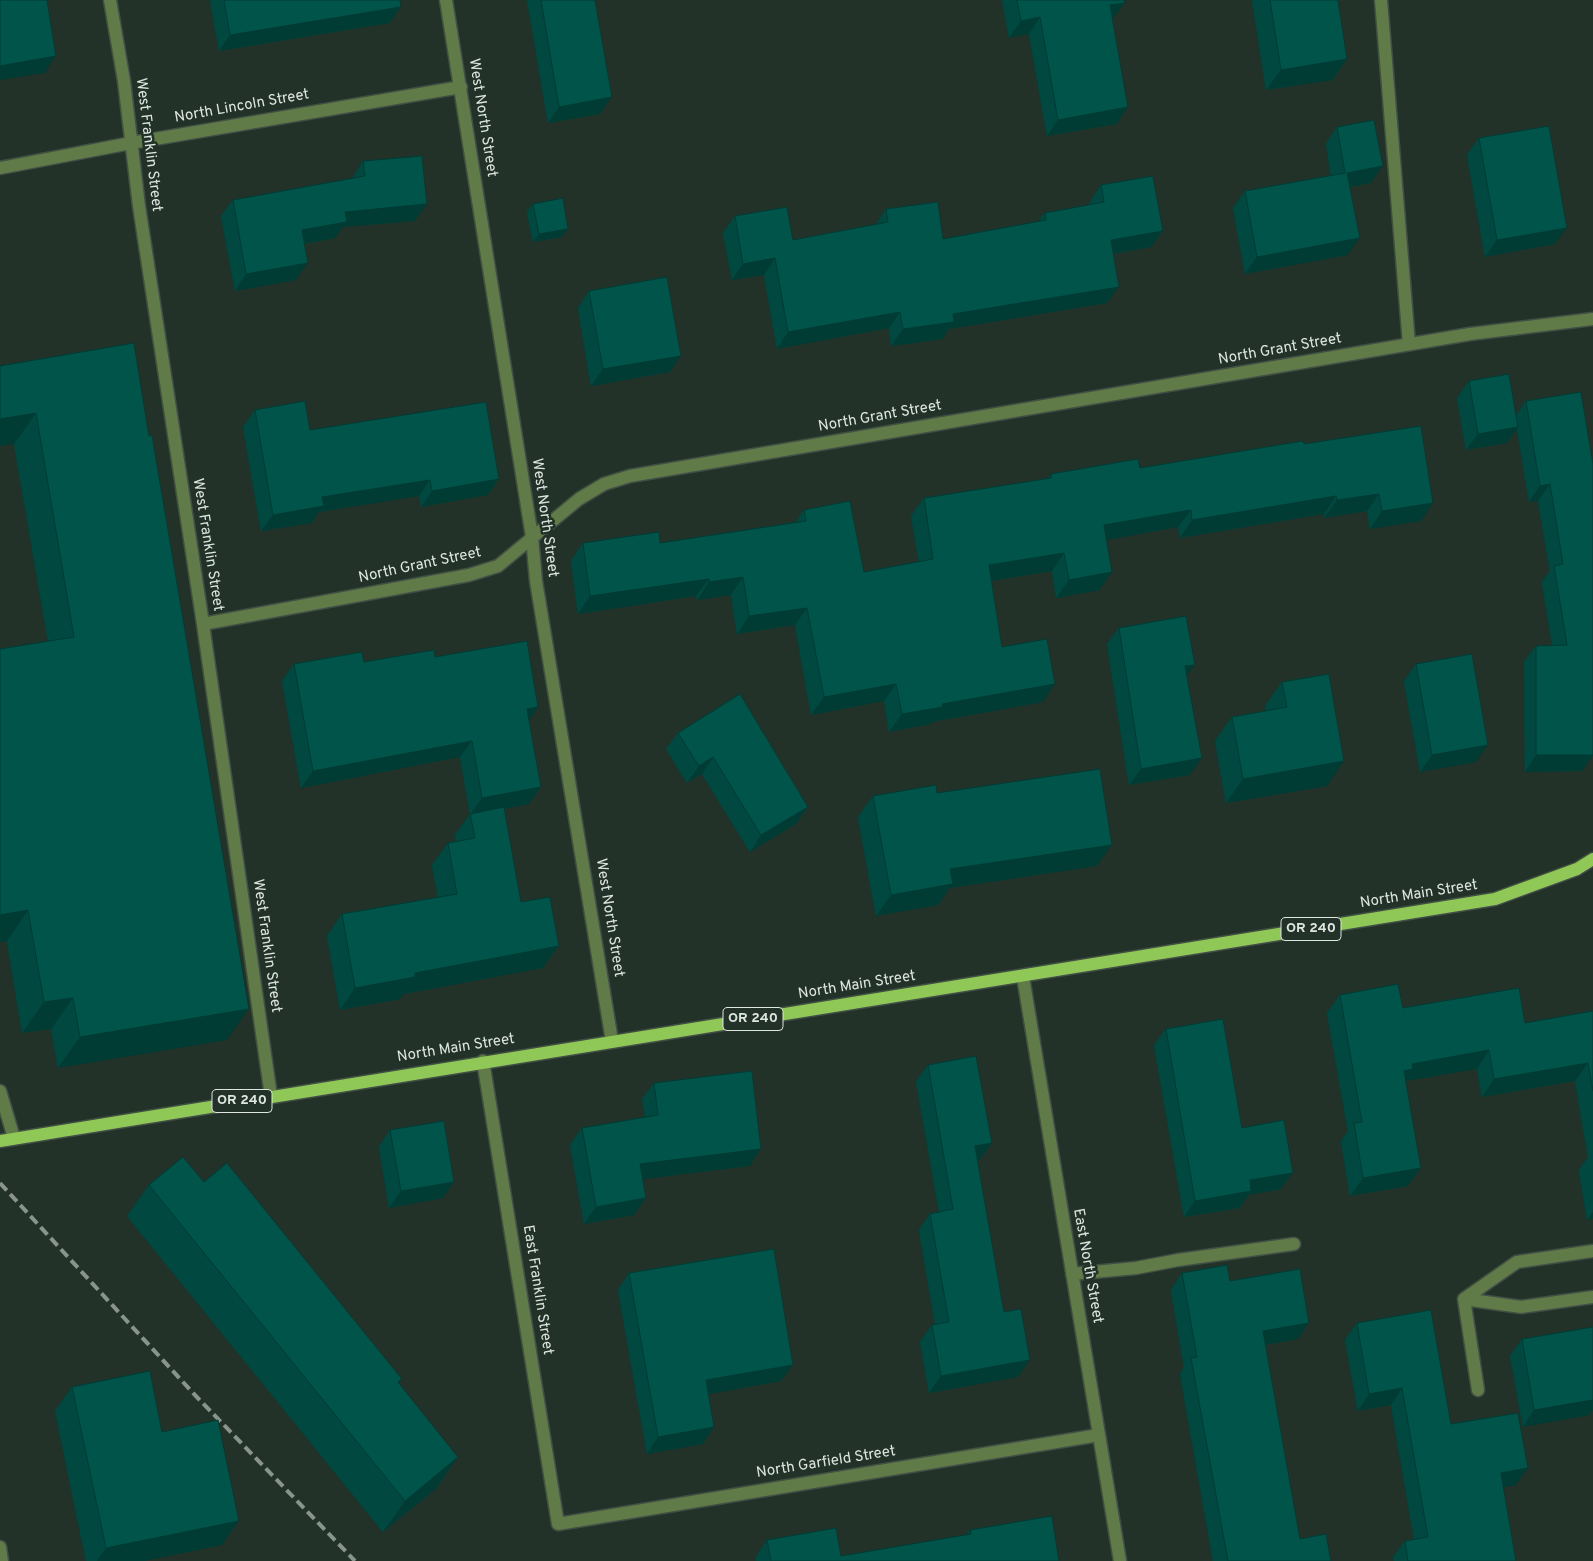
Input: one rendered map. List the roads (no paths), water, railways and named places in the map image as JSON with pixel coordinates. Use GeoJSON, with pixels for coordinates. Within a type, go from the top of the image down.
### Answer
{"type":"FeatureCollection","features":[{"type":"Feature","properties":{"kind":"main road","name":"North Main Street"},"geometry":{"type":"LineString","coordinates":[[0,1141],[483,1061],[1023,977],[1495,899],[1577,869],[1593,859]]}},
{"type":"Feature","properties":{"kind":"street","name":"West Franklin Street"},"geometry":{"type":"LineString","coordinates":[[110,0],[124,81],[131,143],[271,1096]]}},
{"type":"Feature","properties":{"kind":"street","name":"West North Street"},"geometry":{"type":"LineString","coordinates":[[446,0],[532,537],[536,581],[612,1041]]}},
{"type":"Feature","properties":{"kind":"street"},"geometry":{"type":"LineString","coordinates":[[1381,0],[1409,344]]}},
{"type":"Feature","properties":{"kind":"street","name":"North Lincoln Street"},"geometry":{"type":"LineString","coordinates":[[0,168],[131,143],[461,87]]}},
{"type":"Feature","properties":{"kind":"street","name":"North Grant Street"},"geometry":{"type":"LineString","coordinates":[[203,624],[469,575],[498,566],[579,499],[604,484],[630,476],[1470,334],[1593,319]]}},
{"type":"Feature","properties":{"kind":"street","name":"East North Street"},"geometry":{"type":"LineString","coordinates":[[1023,977],[1120,1561]]}},
{"type":"Feature","properties":{"kind":"street","name":"East Franklin Street"},"geometry":{"type":"LineString","coordinates":[[483,1061],[558,1524]]}},
{"type":"Feature","properties":{"kind":"street"},"geometry":{"type":"LineString","coordinates":[[0,1091],[14,1138]]}},
{"type":"Feature","properties":{"kind":"street"},"geometry":{"type":"LineString","coordinates":[[1072,1274],[1136,1268],[1178,1260],[1294,1244]]}},
{"type":"Feature","properties":{"kind":"street"},"geometry":{"type":"LineString","coordinates":[[1464,1299],[1517,1262],[1593,1251]]}},
{"type":"Feature","properties":{"kind":"street"},"geometry":{"type":"LineString","coordinates":[[1464,1299],[1521,1307],[1593,1298]]}},
{"type":"Feature","properties":{"kind":"street"},"geometry":{"type":"LineString","coordinates":[[1464,1299],[1478,1390]]}},
{"type":"Feature","properties":{"kind":"street","name":"North Garfield Street"},"geometry":{"type":"LineString","coordinates":[[558,1524],[1099,1435]]}},
{"type":"Feature","properties":{"kind":"street"},"geometry":{"type":"LineString","coordinates":[[0,1547],[2,1561]]}},
{"type":"Feature","properties":{"kind":"railway"},"geometry":{"type":"LineString","coordinates":[[0,1183],[194,1394],[355,1561]]}}]}
